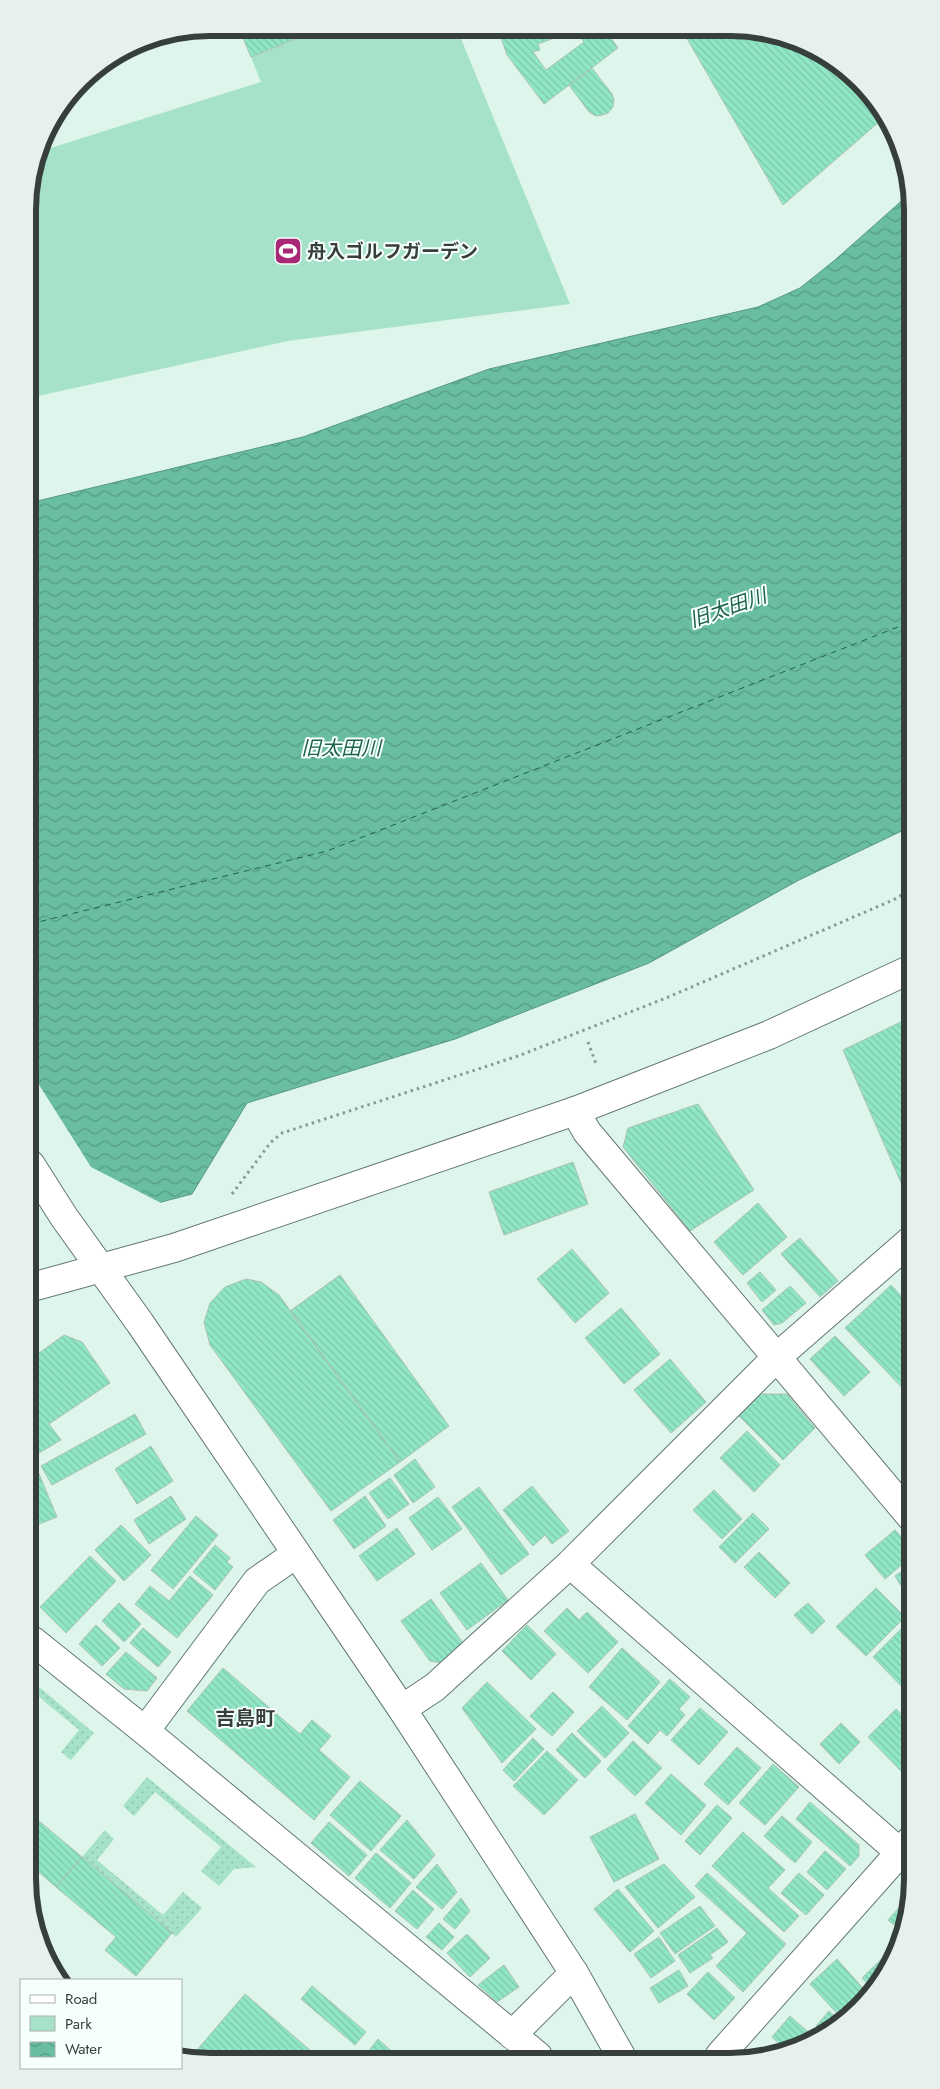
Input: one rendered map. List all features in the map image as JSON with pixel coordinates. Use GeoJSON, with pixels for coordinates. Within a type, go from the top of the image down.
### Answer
{"type":"FeatureCollection","features":[{"type":"Feature","properties":{"kind":"street"},"geometry":{"type":"LineString","coordinates":[[36,1286],[174,1248],[575,1111],[769,1035],[904,973]]}},
{"type":"Feature","properties":{"kind":"street"},"geometry":{"type":"LineString","coordinates":[[575,1111],[587,1132],[903,1508]]}},
{"type":"Feature","properties":{"kind":"street"},"geometry":{"type":"LineString","coordinates":[[36,1173],[402,1709],[574,1972],[620,2053]]}},
{"type":"Feature","properties":{"kind":"street"},"geometry":{"type":"LineString","coordinates":[[402,1709],[435,1687],[570,1564],[777,1357],[903,1246]]}},
{"type":"Feature","properties":{"kind":"street"},"geometry":{"type":"LineString","coordinates":[[146,1731],[257,1581],[296,1554]]}},
{"type":"Feature","properties":{"kind":"street"},"geometry":{"type":"LineString","coordinates":[[570,1564],[903,1848]]}},
{"type":"Feature","properties":{"kind":"street"},"geometry":{"type":"LineString","coordinates":[[36,1644],[146,1731],[534,2053]]}},
{"type":"Feature","properties":{"kind":"street"},"geometry":{"type":"LineString","coordinates":[[723,2053],[903,1857]]}},
{"type":"Feature","properties":{"kind":"street"},"geometry":{"type":"LineString","coordinates":[[512,2035],[574,1972]]}},
{"type":"Feature","properties":{"kind":"path"},"geometry":{"type":"LineString","coordinates":[[232,1195],[271,1142],[282,1133],[518,1056],[666,998],[904,895]]}},
{"type":"Feature","properties":{"kind":"path"},"geometry":{"type":"LineString","coordinates":[[588,1042],[596,1064]]}},
{"type":"Feature","properties":{"kind":"green space","name":"舟入ゴルフガーデン"},"geometry":{"type":"Polygon","coordinates":[[[300,37],[460,37],[570,304],[288,341],[37,396],[37,198],[47,149],[261,82],[251,57],[300,37]]]}},
{"type":"Feature","properties":{"kind":"green space"},"geometry":{"type":"Polygon","coordinates":[[[36,1685],[94,1733],[71,1760],[61,1752],[79,1730],[36,1695],[36,1685]]]}},
{"type":"Feature","properties":{"kind":"green space"},"geometry":{"type":"Polygon","coordinates":[[[147,1777],[256,1867],[234,1869],[219,1886],[201,1871],[221,1847],[155,1792],[134,1816],[123,1806],[147,1777]]]}},
{"type":"Feature","properties":{"kind":"green space"},"geometry":{"type":"Polygon","coordinates":[[[105,1830],[114,1839],[97,1860],[163,1915],[183,1892],[202,1908],[176,1937],[82,1857],[105,1830]]]}},
{"type":"Feature","properties":{"kind":"water","name":"旧太田川"},"geometry":{"type":"Polygon","coordinates":[[[903,200],[904,830],[799,880],[649,963],[455,1039],[247,1103],[192,1194],[36,1235],[37,501],[303,437],[489,369],[758,307],[800,288],[835,260],[903,200]]]}},
{"type":"Feature","properties":{"kind":"pier"},"geometry":{"type":"Polygon","coordinates":[[[36,1081],[91,1167],[163,1204],[36,1237],[36,1081]]]}},
{"type":"Feature","properties":{"kind":"building"},"geometry":{"type":"Polygon","coordinates":[[[501,36],[559,36],[538,44],[540,50],[533,52],[546,70],[584,42],[579,36],[609,36],[618,48],[544,104],[507,55],[501,36]]]}},
{"type":"Feature","properties":{"kind":"building"},"geometry":{"type":"Polygon","coordinates":[[[686,36],[730,36],[764,40],[786,45],[807,54],[836,72],[853,87],[880,121],[783,205],[686,36]]]}},
{"type":"Feature","properties":{"kind":"building"},"geometry":{"type":"Polygon","coordinates":[[[243,37],[300,37],[251,57],[243,37]]]}},
{"type":"Feature","properties":{"kind":"building"},"geometry":{"type":"Polygon","coordinates":[[[592,68],[612,94],[614,100],[613,107],[608,113],[596,116],[589,112],[569,85],[592,68]]]}},
{"type":"Feature","properties":{"kind":"building"},"geometry":{"type":"Polygon","coordinates":[[[904,1021],[903,1188],[843,1050],[904,1021]]]}},
{"type":"Feature","properties":{"kind":"building"},"geometry":{"type":"Polygon","coordinates":[[[698,1104],[754,1190],[690,1231],[623,1147],[628,1128],[698,1104]]]}},
{"type":"Feature","properties":{"kind":"building"},"geometry":{"type":"Polygon","coordinates":[[[573,1162],[588,1204],[504,1235],[489,1192],[573,1162]]]}},
{"type":"Feature","properties":{"kind":"building"},"geometry":{"type":"Polygon","coordinates":[[[758,1203],[787,1237],[743,1275],[714,1242],[758,1203]]]}},
{"type":"Feature","properties":{"kind":"building"},"geometry":{"type":"Polygon","coordinates":[[[800,1238],[838,1281],[820,1297],[781,1254],[800,1238]]]}},
{"type":"Feature","properties":{"kind":"building"},"geometry":{"type":"Polygon","coordinates":[[[572,1249],[609,1293],[575,1323],[537,1279],[572,1249]]]}},
{"type":"Feature","properties":{"kind":"building"},"geometry":{"type":"Polygon","coordinates":[[[760,1272],[776,1290],[762,1302],[747,1283],[760,1272]]]}},
{"type":"Feature","properties":{"kind":"building"},"geometry":{"type":"Polygon","coordinates":[[[340,1275],[449,1426],[400,1462],[290,1311],[340,1275]]]}},
{"type":"Feature","properties":{"kind":"building"},"geometry":{"type":"Polygon","coordinates":[[[246,1279],[261,1282],[279,1295],[400,1462],[331,1511],[210,1345],[204,1322],[210,1303],[225,1287],[246,1279]]]}},
{"type":"Feature","properties":{"kind":"building"},"geometry":{"type":"Polygon","coordinates":[[[891,1285],[903,1298],[903,1389],[845,1328],[891,1285]]]}},
{"type":"Feature","properties":{"kind":"building"},"geometry":{"type":"Polygon","coordinates":[[[790,1286],[806,1303],[782,1323],[774,1325],[762,1310],[790,1286]]]}},
{"type":"Feature","properties":{"kind":"building"},"geometry":{"type":"Polygon","coordinates":[[[621,1308],[660,1354],[624,1384],[585,1338],[621,1308]]]}},
{"type":"Feature","properties":{"kind":"building"},"geometry":{"type":"Polygon","coordinates":[[[64,1335],[82,1342],[110,1383],[49,1424],[61,1440],[36,1455],[36,1355],[64,1335]]]}},
{"type":"Feature","properties":{"kind":"building"},"geometry":{"type":"Polygon","coordinates":[[[835,1336],[870,1372],[844,1396],[810,1359],[835,1336]]]}},
{"type":"Feature","properties":{"kind":"building"},"geometry":{"type":"Polygon","coordinates":[[[670,1359],[706,1402],[671,1433],[634,1390],[670,1359]]]}},
{"type":"Feature","properties":{"kind":"building"},"geometry":{"type":"Polygon","coordinates":[[[761,1394],[787,1394],[815,1428],[783,1460],[739,1416],[761,1394]]]}},
{"type":"Feature","properties":{"kind":"building"},"geometry":{"type":"Polygon","coordinates":[[[135,1414],[146,1434],[52,1485],[41,1466],[135,1414]]]}},
{"type":"Feature","properties":{"kind":"building"},"geometry":{"type":"Polygon","coordinates":[[[747,1431],[780,1465],[754,1492],[720,1458],[747,1431]]]}},
{"type":"Feature","properties":{"kind":"building"},"geometry":{"type":"Polygon","coordinates":[[[151,1446],[173,1481],[137,1504],[115,1469],[151,1446]]]}},
{"type":"Feature","properties":{"kind":"building"},"geometry":{"type":"Polygon","coordinates":[[[415,1459],[435,1487],[413,1503],[394,1475],[415,1459]]]}},
{"type":"Feature","properties":{"kind":"building"},"geometry":{"type":"Polygon","coordinates":[[[36,1469],[57,1517],[36,1525],[36,1469]]]}},
{"type":"Feature","properties":{"kind":"building"},"geometry":{"type":"Polygon","coordinates":[[[390,1478],[409,1504],[388,1519],[369,1493],[390,1478]]]}},
{"type":"Feature","properties":{"kind":"building"},"geometry":{"type":"Polygon","coordinates":[[[532,1486],[569,1531],[552,1544],[545,1535],[533,1546],[503,1510],[532,1486]]]}},
{"type":"Feature","properties":{"kind":"building"},"geometry":{"type":"Polygon","coordinates":[[[479,1487],[529,1554],[501,1575],[452,1507],[479,1487]]]}},
{"type":"Feature","properties":{"kind":"building"},"geometry":{"type":"Polygon","coordinates":[[[714,1490],[742,1519],[722,1539],[693,1510],[714,1490]]]}},
{"type":"Feature","properties":{"kind":"building"},"geometry":{"type":"Polygon","coordinates":[[[171,1496],[186,1519],[149,1544],[134,1520],[171,1496]]]}},
{"type":"Feature","properties":{"kind":"building"},"geometry":{"type":"Polygon","coordinates":[[[365,1496],[386,1526],[354,1549],[333,1520],[365,1496]]]}},
{"type":"Feature","properties":{"kind":"building"},"geometry":{"type":"Polygon","coordinates":[[[438,1497],[462,1529],[432,1550],[409,1518],[438,1497]]]}},
{"type":"Feature","properties":{"kind":"building"},"geometry":{"type":"Polygon","coordinates":[[[753,1513],[769,1529],[735,1563],[719,1547],[753,1513]]]}},
{"type":"Feature","properties":{"kind":"building"},"geometry":{"type":"Polygon","coordinates":[[[196,1516],[218,1535],[173,1589],[151,1570],[196,1516]]]}},
{"type":"Feature","properties":{"kind":"building"},"geometry":{"type":"Polygon","coordinates":[[[121,1525],[151,1555],[124,1581],[95,1550],[121,1525]]]}},
{"type":"Feature","properties":{"kind":"building"},"geometry":{"type":"Polygon","coordinates":[[[397,1528],[415,1554],[377,1581],[359,1556],[397,1528]]]}},
{"type":"Feature","properties":{"kind":"building"},"geometry":{"type":"Polygon","coordinates":[[[895,1530],[903,1539],[903,1564],[885,1579],[865,1555],[895,1530]]]}},
{"type":"Feature","properties":{"kind":"building"},"geometry":{"type":"Polygon","coordinates":[[[215,1545],[230,1558],[227,1562],[233,1567],[215,1590],[193,1572],[215,1545]]]}},
{"type":"Feature","properties":{"kind":"building"},"geometry":{"type":"Polygon","coordinates":[[[759,1552],[790,1583],[775,1598],[744,1567],[759,1552]]]}},
{"type":"Feature","properties":{"kind":"building"},"geometry":{"type":"Polygon","coordinates":[[[90,1556],[116,1581],[66,1633],[40,1607],[90,1556]]]}},
{"type":"Feature","properties":{"kind":"building"},"geometry":{"type":"Polygon","coordinates":[[[481,1563],[508,1600],[467,1630],[440,1593],[481,1563]]]}},
{"type":"Feature","properties":{"kind":"building"},"geometry":{"type":"Polygon","coordinates":[[[903,1570],[903,1589],[895,1576],[903,1570]]]}},
{"type":"Feature","properties":{"kind":"building"},"geometry":{"type":"Polygon","coordinates":[[[190,1576],[213,1595],[177,1638],[135,1604],[150,1586],[169,1601],[190,1576]]]}},
{"type":"Feature","properties":{"kind":"building"},"geometry":{"type":"Polygon","coordinates":[[[876,1588],[903,1615],[903,1619],[866,1656],[836,1627],[876,1588]]]}},
{"type":"Feature","properties":{"kind":"building"},"geometry":{"type":"Polygon","coordinates":[[[431,1599],[465,1646],[442,1663],[430,1661],[401,1621],[431,1599]]]}},
{"type":"Feature","properties":{"kind":"building"},"geometry":{"type":"Polygon","coordinates":[[[119,1603],[141,1624],[124,1642],[102,1621],[119,1603]]]}},
{"type":"Feature","properties":{"kind":"building"},"geometry":{"type":"Polygon","coordinates":[[[808,1603],[825,1621],[812,1634],[794,1615],[808,1603]]]}},
{"type":"Feature","properties":{"kind":"building"},"geometry":{"type":"Polygon","coordinates":[[[567,1608],[579,1620],[587,1612],[618,1642],[588,1673],[544,1631],[567,1608]]]}},
{"type":"Feature","properties":{"kind":"building"},"geometry":{"type":"Polygon","coordinates":[[[96,1625],[120,1648],[102,1666],[79,1644],[96,1625]]]}},
{"type":"Feature","properties":{"kind":"building"},"geometry":{"type":"Polygon","coordinates":[[[527,1625],[556,1654],[531,1680],[502,1651],[527,1625]]]}},
{"type":"Feature","properties":{"kind":"building"},"geometry":{"type":"Polygon","coordinates":[[[903,1627],[903,1688],[873,1657],[903,1627]]]}},
{"type":"Feature","properties":{"kind":"building"},"geometry":{"type":"Polygon","coordinates":[[[143,1628],[171,1652],[158,1667],[130,1643],[143,1628]]]}},
{"type":"Feature","properties":{"kind":"building"},"geometry":{"type":"Polygon","coordinates":[[[622,1648],[660,1682],[627,1720],[589,1687],[622,1648]]]}},
{"type":"Feature","properties":{"kind":"building"},"geometry":{"type":"Polygon","coordinates":[[[126,1652],[157,1678],[147,1691],[124,1689],[106,1674],[126,1652]]]}},
{"type":"Feature","properties":{"kind":"building"},"geometry":{"type":"Polygon","coordinates":[[[223,1668],[300,1734],[312,1720],[331,1736],[319,1750],[350,1777],[314,1820],[187,1711],[223,1668]]]}},
{"type":"Feature","properties":{"kind":"building"},"geometry":{"type":"Polygon","coordinates":[[[670,1679],[690,1697],[679,1709],[685,1715],[667,1736],[660,1730],[648,1744],[628,1726],[670,1679]]]}},
{"type":"Feature","properties":{"kind":"building"},"geometry":{"type":"Polygon","coordinates":[[[487,1682],[536,1729],[502,1763],[462,1708],[487,1682]]]}},
{"type":"Feature","properties":{"kind":"building"},"geometry":{"type":"Polygon","coordinates":[[[553,1692],[574,1712],[552,1736],[530,1716],[553,1692]]]}},
{"type":"Feature","properties":{"kind":"building"},"geometry":{"type":"Polygon","coordinates":[[[602,1706],[629,1733],[605,1758],[577,1731],[602,1706]]]}},
{"type":"Feature","properties":{"kind":"building"},"geometry":{"type":"Polygon","coordinates":[[[700,1708],[728,1732],[699,1765],[671,1740],[700,1708]]]}},
{"type":"Feature","properties":{"kind":"building"},"geometry":{"type":"Polygon","coordinates":[[[896,1709],[903,1716],[903,1771],[902,1772],[868,1737],[896,1709]]]}},
{"type":"Feature","properties":{"kind":"building"},"geometry":{"type":"Polygon","coordinates":[[[841,1723],[860,1742],[839,1764],[820,1744],[841,1723]]]}},
{"type":"Feature","properties":{"kind":"building"},"geometry":{"type":"Polygon","coordinates":[[[572,1733],[601,1761],[585,1778],[556,1750],[572,1733]]]}},
{"type":"Feature","properties":{"kind":"building"},"geometry":{"type":"Polygon","coordinates":[[[533,1738],[544,1749],[514,1781],[503,1770],[533,1738]]]}},
{"type":"Feature","properties":{"kind":"building"},"geometry":{"type":"Polygon","coordinates":[[[633,1741],[662,1768],[635,1796],[607,1769],[633,1741]]]}},
{"type":"Feature","properties":{"kind":"building"},"geometry":{"type":"Polygon","coordinates":[[[737,1747],[761,1768],[728,1805],[704,1784],[737,1747]]]}},
{"type":"Feature","properties":{"kind":"building"},"geometry":{"type":"Polygon","coordinates":[[[547,1751],[578,1780],[544,1815],[513,1786],[547,1751]]]}},
{"type":"Feature","properties":{"kind":"building"},"geometry":{"type":"Polygon","coordinates":[[[773,1764],[799,1787],[765,1825],[739,1803],[773,1764]]]}},
{"type":"Feature","properties":{"kind":"building"},"geometry":{"type":"Polygon","coordinates":[[[671,1774],[706,1805],[681,1835],[645,1803],[671,1774]]]}},
{"type":"Feature","properties":{"kind":"building"},"geometry":{"type":"Polygon","coordinates":[[[360,1781],[401,1816],[371,1851],[330,1815],[360,1781]]]}},
{"type":"Feature","properties":{"kind":"building"},"geometry":{"type":"Polygon","coordinates":[[[810,1802],[859,1845],[859,1856],[850,1866],[796,1819],[810,1802]]]}},
{"type":"Feature","properties":{"kind":"building"},"geometry":{"type":"Polygon","coordinates":[[[717,1805],[732,1818],[700,1855],[685,1841],[717,1805]]]}},
{"type":"Feature","properties":{"kind":"building"},"geometry":{"type":"Polygon","coordinates":[[[635,1814],[659,1859],[614,1882],[590,1837],[635,1814]]]}},
{"type":"Feature","properties":{"kind":"building"},"geometry":{"type":"Polygon","coordinates":[[[782,1816],[812,1842],[795,1863],[764,1836],[782,1816]]]}},
{"type":"Feature","properties":{"kind":"building"},"geometry":{"type":"Polygon","coordinates":[[[36,1819],[82,1857],[56,1887],[36,1870],[36,1819]]]}},
{"type":"Feature","properties":{"kind":"building"},"geometry":{"type":"Polygon","coordinates":[[[407,1820],[435,1855],[414,1879],[380,1850],[407,1820]]]}},
{"type":"Feature","properties":{"kind":"building"},"geometry":{"type":"Polygon","coordinates":[[[329,1822],[367,1855],[349,1876],[311,1843],[329,1822]]]}},
{"type":"Feature","properties":{"kind":"building"},"geometry":{"type":"Polygon","coordinates":[[[743,1832],[785,1870],[768,1888],[799,1916],[784,1932],[712,1866],[743,1832]]]}},
{"type":"Feature","properties":{"kind":"building"},"geometry":{"type":"Polygon","coordinates":[[[825,1851],[846,1869],[827,1890],[807,1872],[825,1851]]]}},
{"type":"Feature","properties":{"kind":"building"},"geometry":{"type":"Polygon","coordinates":[[[376,1853],[411,1883],[390,1908],[355,1878],[376,1853]]]}},
{"type":"Feature","properties":{"kind":"building"},"geometry":{"type":"Polygon","coordinates":[[[82,1857],[172,1933],[136,1976],[105,1950],[116,1937],[56,1887],[82,1857]]]}},
{"type":"Feature","properties":{"kind":"building"},"geometry":{"type":"Polygon","coordinates":[[[437,1864],[457,1892],[442,1909],[416,1887],[437,1864]]]}},
{"type":"Feature","properties":{"kind":"building"},"geometry":{"type":"Polygon","coordinates":[[[664,1864],[695,1897],[658,1928],[625,1887],[664,1864]]]}},
{"type":"Feature","properties":{"kind":"building"},"geometry":{"type":"Polygon","coordinates":[[[707,1873],[786,1944],[743,1992],[716,1966],[747,1933],[695,1886],[707,1873]]]}},
{"type":"Feature","properties":{"kind":"building"},"geometry":{"type":"Polygon","coordinates":[[[799,1873],[824,1895],[806,1915],[781,1893],[799,1873]]]}},
{"type":"Feature","properties":{"kind":"building"},"geometry":{"type":"Polygon","coordinates":[[[618,1889],[654,1931],[630,1952],[594,1909],[618,1889]]]}},
{"type":"Feature","properties":{"kind":"building"},"geometry":{"type":"Polygon","coordinates":[[[413,1890],[434,1909],[417,1929],[395,1911],[413,1890]]]}},
{"type":"Feature","properties":{"kind":"building"},"geometry":{"type":"Polygon","coordinates":[[[461,1898],[470,1911],[455,1929],[443,1919],[461,1898]]]}},
{"type":"Feature","properties":{"kind":"building"},"geometry":{"type":"Polygon","coordinates":[[[700,1906],[715,1926],[675,1954],[660,1933],[700,1906]]]}},
{"type":"Feature","properties":{"kind":"building"},"geometry":{"type":"Polygon","coordinates":[[[901,1906],[897,1927],[888,1920],[901,1906]]]}},
{"type":"Feature","properties":{"kind":"building"},"geometry":{"type":"Polygon","coordinates":[[[439,1923],[454,1937],[442,1950],[426,1937],[439,1923]]]}},
{"type":"Feature","properties":{"kind":"building"},"geometry":{"type":"Polygon","coordinates":[[[717,1928],[728,1942],[710,1955],[713,1958],[690,1973],[678,1955],[717,1928]]]}},
{"type":"Feature","properties":{"kind":"building"},"geometry":{"type":"Polygon","coordinates":[[[467,1934],[490,1958],[470,1977],[447,1953],[467,1934]]]}},
{"type":"Feature","properties":{"kind":"building"},"geometry":{"type":"Polygon","coordinates":[[[659,1937],[675,1961],[651,1978],[634,1954],[659,1937]]]}},
{"type":"Feature","properties":{"kind":"building"},"geometry":{"type":"Polygon","coordinates":[[[887,1953],[868,1985],[862,1978],[887,1953]]]}},
{"type":"Feature","properties":{"kind":"building"},"geometry":{"type":"Polygon","coordinates":[[[837,1959],[864,1989],[838,2015],[810,1984],[837,1959]]]}},
{"type":"Feature","properties":{"kind":"building"},"geometry":{"type":"Polygon","coordinates":[[[504,1965],[519,1987],[497,2002],[478,1985],[504,1965]]]}},
{"type":"Feature","properties":{"kind":"building"},"geometry":{"type":"Polygon","coordinates":[[[679,1970],[688,1986],[659,2003],[650,1988],[679,1970]]]}},
{"type":"Feature","properties":{"kind":"building"},"geometry":{"type":"Polygon","coordinates":[[[708,1972],[735,1998],[714,2020],[687,1994],[708,1972]]]}},
{"type":"Feature","properties":{"kind":"building"},"geometry":{"type":"Polygon","coordinates":[[[312,1986],[366,2032],[355,2045],[301,1999],[312,1986]]]}},
{"type":"Feature","properties":{"kind":"building"},"geometry":{"type":"Polygon","coordinates":[[[245,1994],[313,2053],[210,2053],[195,2052],[245,1994]]]}},
{"type":"Feature","properties":{"kind":"building"},"geometry":{"type":"Polygon","coordinates":[[[829,2011],[836,2017],[819,2029],[816,2026],[829,2011]]]}},
{"type":"Feature","properties":{"kind":"building"},"geometry":{"type":"Polygon","coordinates":[[[790,2016],[810,2033],[781,2045],[772,2037],[790,2016]]]}},
{"type":"Feature","properties":{"kind":"building"},"geometry":{"type":"Polygon","coordinates":[[[378,2039],[394,2053],[369,2053],[368,2052],[378,2039]]]}},
{"type":"Feature","properties":{"kind":"ferry route"},"geometry":{"type":"LineString","coordinates":[[37,922],[327,851],[904,625]]}},
{"type":"Feature","properties":{"kind":"place","name":"舟入ゴルフガーデン"},"geometry":{"type":"Point","coordinates":[288,251]}},
{"type":"Feature","properties":{"kind":"district","name":"吉島町"},"geometry":{"type":"Point","coordinates":[245,1718]}}]}
